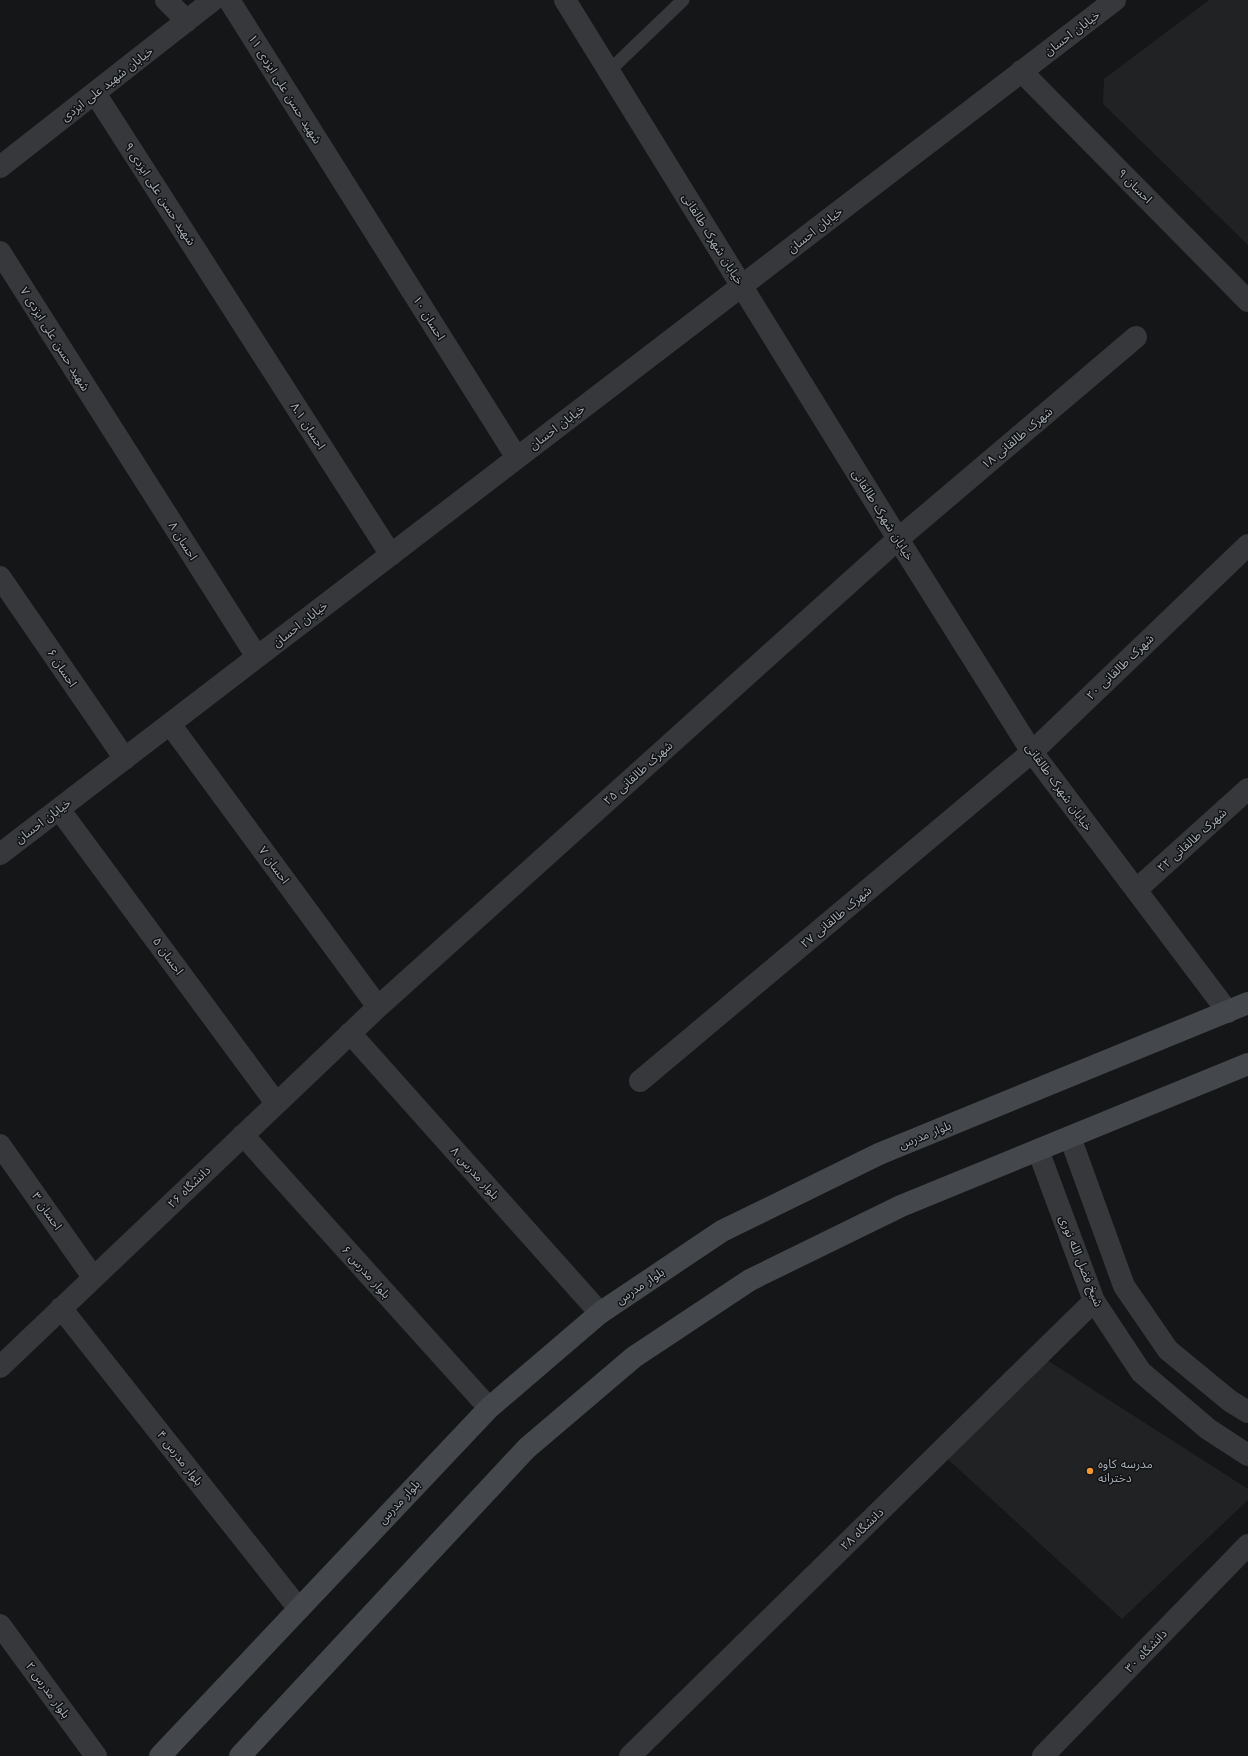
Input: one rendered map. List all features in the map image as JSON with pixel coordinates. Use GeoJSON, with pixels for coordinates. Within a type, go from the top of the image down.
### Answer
{"type":"FeatureCollection","features":[{"type":"Feature","properties":{"kind":"main road","name":"بلوار مدرس"},"geometry":{"type":"LineString","coordinates":[[160,1756],[489,1408],[600,1313],[722,1231],[878,1154],[1248,1003]]}},
{"type":"Feature","properties":{"kind":"main road"},"geometry":{"type":"LineString","coordinates":[[240,1756],[527,1448],[634,1358],[750,1280],[902,1206],[1248,1064]]}},
{"type":"Feature","properties":{"kind":"street"},"geometry":{"type":"LineString","coordinates":[[166,0],[187,21]]}},
{"type":"Feature","properties":{"kind":"street","name":"خیابان شهید علی ایزدی"},"geometry":{"type":"LineString","coordinates":[[0,167],[213,0]]}},
{"type":"Feature","properties":{"kind":"street","name":"شهید حسن علی ایزدی ۱۱"},"geometry":{"type":"LineString","coordinates":[[229,0],[342,179]]}},
{"type":"Feature","properties":{"kind":"street","name":"خیابان شهرک طالقانی"},"geometry":{"type":"LineString","coordinates":[[565,0],[898,539],[1032,752],[1228,1012]]}},
{"type":"Feature","properties":{"kind":"street","name":"خیابان احسان"},"geometry":{"type":"LineString","coordinates":[[0,854],[1115,0]]}},
{"type":"Feature","properties":{"kind":"street","name":"احسان ۹"},"geometry":{"type":"LineString","coordinates":[[1021,72],[1248,301]]}},
{"type":"Feature","properties":{"kind":"street","name":"شهید حسن علی ایزدی ۹"},"geometry":{"type":"LineString","coordinates":[[95,93],[226,296]]}},
{"type":"Feature","properties":{"kind":"street","name":"احسان ۱۰"},"geometry":{"type":"LineString","coordinates":[[342,179],[517,458]]}},
{"type":"Feature","properties":{"kind":"street","name":"شهید حسن علی ایزدی ۷"},"geometry":{"type":"LineString","coordinates":[[0,252],[110,425]]}},
{"type":"Feature","properties":{"kind":"street","name":"احسان ۸.۱"},"geometry":{"type":"LineString","coordinates":[[226,296],[391,555]]}},
{"type":"Feature","properties":{"kind":"street","name":"شهرک طالقانی ۱۸"},"geometry":{"type":"LineString","coordinates":[[898,539],[1136,337]]}},
{"type":"Feature","properties":{"kind":"street","name":"احسان ۸"},"geometry":{"type":"LineString","coordinates":[[110,425],[257,658]]}},
{"type":"Feature","properties":{"kind":"street","name":"شهرک طالقانی ۲۵"},"geometry":{"type":"LineString","coordinates":[[378,1007],[898,539]]}},
{"type":"Feature","properties":{"kind":"street","name":"شهرک طالقانی ۲۰"},"geometry":{"type":"LineString","coordinates":[[1032,752],[1248,545]]}},
{"type":"Feature","properties":{"kind":"street","name":"احسان ۶"},"geometry":{"type":"LineString","coordinates":[[0,577],[125,759]]}},
{"type":"Feature","properties":{"kind":"street","name":"احسان ۷"},"geometry":{"type":"LineString","coordinates":[[170,724],[378,1007]]}},
{"type":"Feature","properties":{"kind":"street","name":"شهرک طالقانی ۲۷"},"geometry":{"type":"LineString","coordinates":[[640,1081],[1032,752]]}},
{"type":"Feature","properties":{"kind":"street","name":"شهرک طالقانی ۲۲"},"geometry":{"type":"LineString","coordinates":[[1136,890],[1248,789]]}},
{"type":"Feature","properties":{"kind":"street","name":"احسان ۵"},"geometry":{"type":"LineString","coordinates":[[59,809],[276,1103]]}},
{"type":"Feature","properties":{"kind":"street","name":"دانشگاه ۲۶"},"geometry":{"type":"LineString","coordinates":[[0,1366],[378,1007]]}},
{"type":"Feature","properties":{"kind":"street","name":"بلوار مدرس ۸"},"geometry":{"type":"LineString","coordinates":[[350,1033],[600,1313]]}},
{"type":"Feature","properties":{"kind":"street","name":"بلوار مدرس ۶"},"geometry":{"type":"LineString","coordinates":[[243,1135],[489,1408]]}},
{"type":"Feature","properties":{"kind":"street"},"geometry":{"type":"LineString","coordinates":[[1070,1137],[1124,1286],[1168,1350],[1230,1401],[1248,1412]]}},
{"type":"Feature","properties":{"kind":"street","name":"احسان ۳"},"geometry":{"type":"LineString","coordinates":[[0,1145],[93,1277]]}},
{"type":"Feature","properties":{"kind":"street","name":"شیخ فضل الله نوری"},"geometry":{"type":"LineString","coordinates":[[1038,1150],[1094,1301],[1142,1372],[1208,1429],[1248,1455]]}},
{"type":"Feature","properties":{"kind":"street","name":"دانشگاه ۲۸"},"geometry":{"type":"LineString","coordinates":[[630,1756],[1094,1301]]}},
{"type":"Feature","properties":{"kind":"street","name":"بلوار مدرس ۴"},"geometry":{"type":"LineString","coordinates":[[61,1308],[299,1609]]}},
{"type":"Feature","properties":{"kind":"street","name":"دانشگاه ۳۰"},"geometry":{"type":"LineString","coordinates":[[1043,1756],[1248,1545]]}},
{"type":"Feature","properties":{"kind":"street","name":"بلوار مدرس ۲"},"geometry":{"type":"LineString","coordinates":[[0,1625],[96,1756]]}},
{"type":"Feature","properties":{"kind":"lane"},"geometry":{"type":"LineString","coordinates":[[609,71],[683,0]]}},
{"type":"Feature","properties":{"kind":"shaded area"},"geometry":{"type":"Polygon","coordinates":[[[1209,0],[1248,0],[1248,245],[1103,104],[1104,79],[1209,0]]]}},
{"type":"Feature","properties":{"kind":"shaded area","name":"مدرسه کاوه دخترانه"},"geometry":{"type":"Polygon","coordinates":[[[1039,1355],[1248,1489],[1248,1500],[1122,1619],[940,1452],[1039,1355]]]}},
{"type":"Feature","properties":{"kind":"place","name":"مدرسه کاوه دخترانه"},"geometry":{"type":"Point","coordinates":[1090,1471]}}]}
